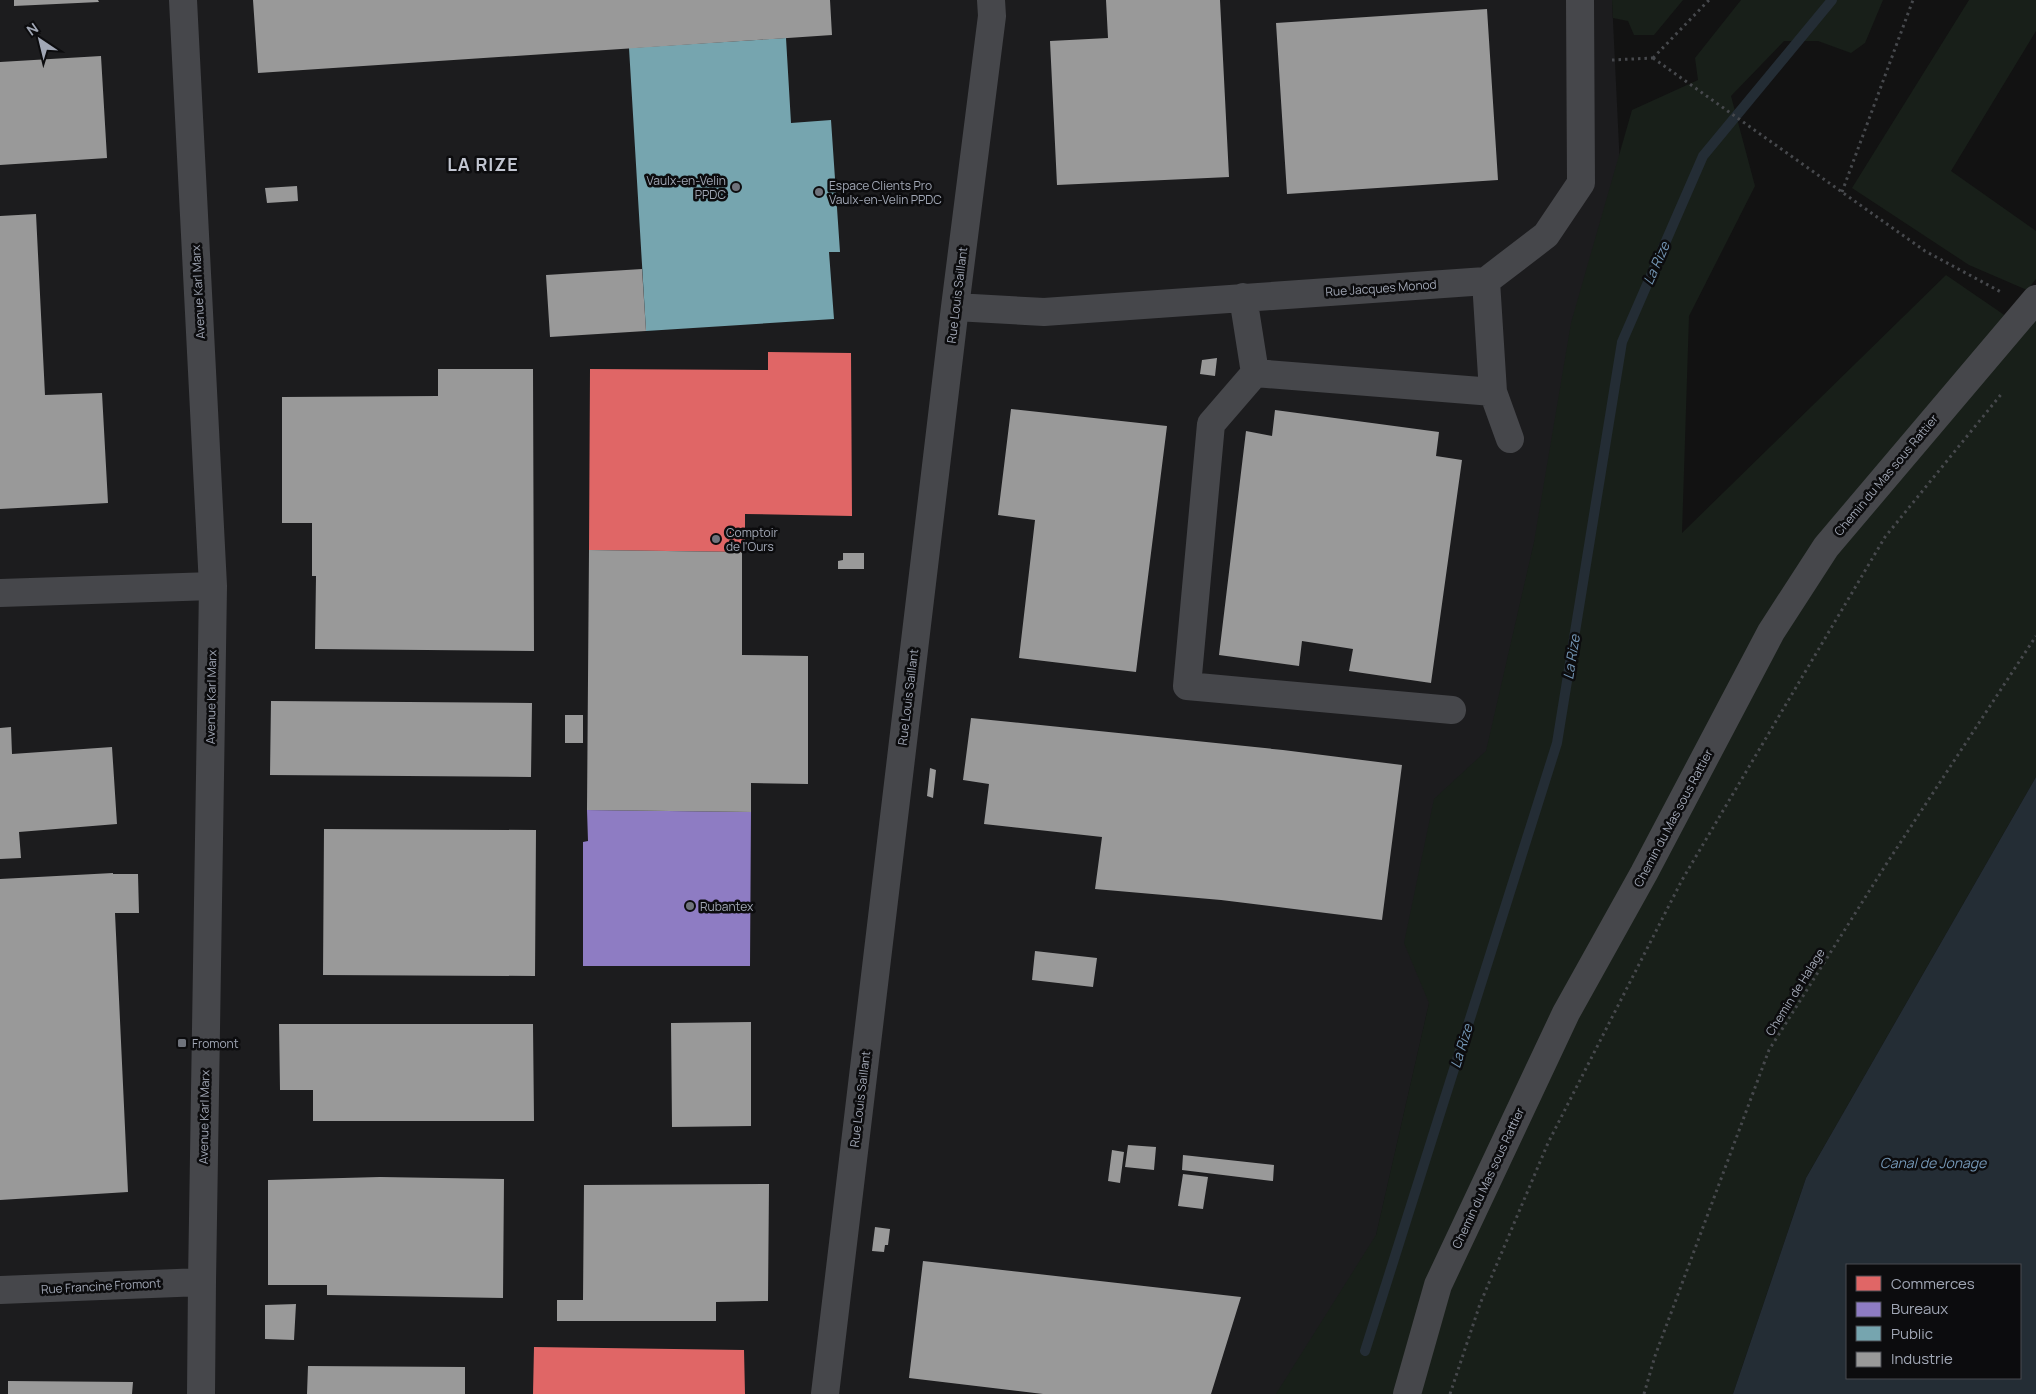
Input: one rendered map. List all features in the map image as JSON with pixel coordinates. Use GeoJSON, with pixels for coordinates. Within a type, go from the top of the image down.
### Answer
{"type":"FeatureCollection","features":[{"type":"Feature","properties":{"kind":"street","name":"Avenue Karl Marx"},"geometry":{"type":"LineString","coordinates":[[183,0],[213,586],[201,1394]]}},
{"type":"Feature","properties":{"kind":"street","name":"Rue Louis Saillant"},"geometry":{"type":"LineString","coordinates":[[825,1394],[955,307],[992,16],[991,0]]}},
{"type":"Feature","properties":{"kind":"street"},"geometry":{"type":"LineString","coordinates":[[1510,438],[1493,392],[1486,281],[1546,235],[1581,183],[1582,63],[1580,0]]}},
{"type":"Feature","properties":{"kind":"street","name":"Rue Jacques Monod"},"geometry":{"type":"LineString","coordinates":[[955,307],[1044,312],[1486,281]]}},
{"type":"Feature","properties":{"kind":"street"},"geometry":{"type":"LineString","coordinates":[[1243,298],[1255,372],[1211,424],[1186,686],[1452,710]]}},
{"type":"Feature","properties":{"kind":"street","name":"Chemin du Mas sous Rattier"},"geometry":{"type":"LineString","coordinates":[[1407,1394],[1438,1285],[1566,1013],[1644,873],[1771,632],[1826,548],[2034,301]]}},
{"type":"Feature","properties":{"kind":"street"},"geometry":{"type":"LineString","coordinates":[[1255,372],[1493,392]]}},
{"type":"Feature","properties":{"kind":"street"},"geometry":{"type":"LineString","coordinates":[[0,593],[213,586]]}},
{"type":"Feature","properties":{"kind":"street","name":"Rue Francine Fromont"},"geometry":{"type":"LineString","coordinates":[[0,1290],[202,1282]]}},
{"type":"Feature","properties":{"kind":"path"},"geometry":{"type":"LineString","coordinates":[[1654,58],[1709,0]]}},
{"type":"Feature","properties":{"kind":"path"},"geometry":{"type":"LineString","coordinates":[[1842,192],[1913,0]]}},
{"type":"Feature","properties":{"kind":"path"},"geometry":{"type":"LineString","coordinates":[[1582,63],[1624,58],[1654,58],[1696,90],[1925,251],[2004,294],[2034,301]]}},
{"type":"Feature","properties":{"kind":"path"},"geometry":{"type":"LineString","coordinates":[[1450,1394],[1480,1304],[1548,1143],[1682,880],[1885,537],[2004,390]]}},
{"type":"Feature","properties":{"kind":"path","name":"Chemin de Halage"},"geometry":{"type":"LineString","coordinates":[[1644,1394],[1654,1356],[1769,1050],[1885,866],[2036,636]]}},
{"type":"Feature","properties":{"kind":"shaded area"},"geometry":{"type":"Polygon","coordinates":[[[0,0],[1612,0],[1620,167],[1340,1394],[0,1394],[0,0]]]}},
{"type":"Feature","properties":{"kind":"shaded area"},"geometry":{"type":"Polygon","coordinates":[[[1612,0],[1683,0],[1654,35],[1634,35],[1628,21],[1613,18],[1612,0]]]}},
{"type":"Feature","properties":{"kind":"shaded area"},"geometry":{"type":"Polygon","coordinates":[[[1741,0],[1883,0],[1865,43],[1851,53],[1818,41],[1784,41],[1731,96],[1755,186],[1689,316],[1682,533],[1946,275],[2016,323],[2036,299],[2036,777],[1806,1178],[1733,1394],[1276,1394],[1376,1235],[1429,1003],[1404,943],[1434,799],[1486,751],[1534,542],[1571,323],[1632,110],[1698,80],[1695,58],[1741,0]]]}},
{"type":"Feature","properties":{"kind":"shaded area"},"geometry":{"type":"Polygon","coordinates":[[[1969,0],[2036,0],[2036,31],[1951,171],[2036,231],[2036,279],[2027,290],[1969,265],[1852,188],[1969,0]]]}},
{"type":"Feature","properties":{"kind":"water","name":"Canal de Jonage"},"geometry":{"type":"Polygon","coordinates":[[[2036,777],[2036,1394],[1733,1394],[1806,1178],[2036,777]]]}},
{"type":"Feature","properties":{"kind":"building: Commerces"},"geometry":{"type":"Polygon","coordinates":[[[768,352],[851,353],[852,516],[745,514],[745,552],[589,550],[590,369],[768,370],[768,352]]]}},
{"type":"Feature","properties":{"kind":"building: Commerces"},"geometry":{"type":"Polygon","coordinates":[[[534,1347],[744,1350],[745,1394],[533,1394],[534,1347]]]}},
{"type":"Feature","properties":{"kind":"building: Bureaux"},"geometry":{"type":"Polygon","coordinates":[[[587,810],[751,812],[750,966],[583,966],[583,842],[588,841],[587,810]]]}},
{"type":"Feature","properties":{"kind":"building: Public","name":"Vaulx-en-Velin PPDC"},"geometry":{"type":"Polygon","coordinates":[[[786,38],[791,123],[831,120],[840,252],[829,252],[834,319],[646,331],[629,48],[786,38]]]}},
{"type":"Feature","properties":{"kind":"building: Industrie"},"geometry":{"type":"Polygon","coordinates":[[[14,0],[98,0],[99,2],[14,6],[14,0]]]}},
{"type":"Feature","properties":{"kind":"building: Industrie"},"geometry":{"type":"Polygon","coordinates":[[[253,0],[830,0],[832,35],[258,73],[253,0]]]}},
{"type":"Feature","properties":{"kind":"building: Industrie"},"geometry":{"type":"Polygon","coordinates":[[[1106,0],[1220,0],[1229,177],[1057,185],[1050,41],[1108,38],[1106,0]]]}},
{"type":"Feature","properties":{"kind":"building: Industrie"},"geometry":{"type":"Polygon","coordinates":[[[1487,9],[1498,180],[1287,194],[1276,23],[1487,9]]]}},
{"type":"Feature","properties":{"kind":"building: Industrie"},"geometry":{"type":"Polygon","coordinates":[[[101,56],[107,158],[0,165],[0,62],[101,56]]]}},
{"type":"Feature","properties":{"kind":"building: Industrie"},"geometry":{"type":"Polygon","coordinates":[[[297,186],[298,201],[267,203],[265,188],[297,186]]]}},
{"type":"Feature","properties":{"kind":"building: Industrie"},"geometry":{"type":"Polygon","coordinates":[[[36,214],[45,395],[102,393],[108,503],[0,509],[0,216],[36,214]]]}},
{"type":"Feature","properties":{"kind":"building: Industrie"},"geometry":{"type":"Polygon","coordinates":[[[642,269],[646,331],[550,337],[546,275],[642,269]]]}},
{"type":"Feature","properties":{"kind":"building: Industrie"},"geometry":{"type":"Polygon","coordinates":[[[1217,358],[1215,376],[1200,374],[1202,360],[1217,358]]]}},
{"type":"Feature","properties":{"kind":"building: Industrie"},"geometry":{"type":"Polygon","coordinates":[[[438,369],[533,369],[534,651],[315,649],[316,576],[312,576],[312,523],[282,523],[282,397],[438,396],[438,369]]]}},
{"type":"Feature","properties":{"kind":"building: Industrie"},"geometry":{"type":"Polygon","coordinates":[[[1011,409],[1167,426],[1136,672],[1019,658],[1035,520],[998,515],[1011,409]]]}},
{"type":"Feature","properties":{"kind":"building: Industrie"},"geometry":{"type":"Polygon","coordinates":[[[1275,410],[1439,432],[1436,456],[1462,460],[1431,683],[1349,671],[1353,649],[1302,641],[1299,666],[1219,655],[1246,431],[1272,436],[1275,410]]]}},
{"type":"Feature","properties":{"kind":"building: Industrie"},"geometry":{"type":"Polygon","coordinates":[[[589,550],[742,552],[742,655],[808,656],[808,784],[751,783],[751,812],[587,810],[589,550]]]}},
{"type":"Feature","properties":{"kind":"building: Industrie"},"geometry":{"type":"Polygon","coordinates":[[[843,553],[864,553],[864,569],[838,569],[838,561],[843,560],[843,553]]]}},
{"type":"Feature","properties":{"kind":"building: Industrie"},"geometry":{"type":"Polygon","coordinates":[[[271,701],[532,703],[531,777],[270,775],[271,701]]]}},
{"type":"Feature","properties":{"kind":"building: Industrie"},"geometry":{"type":"Polygon","coordinates":[[[565,715],[583,715],[583,743],[565,743],[565,715]]]}},
{"type":"Feature","properties":{"kind":"building: Industrie"},"geometry":{"type":"Polygon","coordinates":[[[971,718],[1283,750],[1402,765],[1382,920],[1221,900],[1095,889],[1102,837],[984,824],[989,784],[963,780],[971,718]]]}},
{"type":"Feature","properties":{"kind":"building: Industrie"},"geometry":{"type":"Polygon","coordinates":[[[11,727],[12,754],[112,747],[117,824],[19,832],[21,858],[0,859],[0,728],[11,727]]]}},
{"type":"Feature","properties":{"kind":"building: Industrie"},"geometry":{"type":"Polygon","coordinates":[[[930,768],[936,770],[933,798],[927,796],[930,768]]]}},
{"type":"Feature","properties":{"kind":"building: Industrie"},"geometry":{"type":"Polygon","coordinates":[[[324,829],[536,830],[535,976],[323,975],[324,829]]]}},
{"type":"Feature","properties":{"kind":"building: Industrie"},"geometry":{"type":"Polygon","coordinates":[[[113,873],[138,874],[139,913],[115,913],[128,1192],[0,1200],[0,879],[113,873]]]}},
{"type":"Feature","properties":{"kind":"building: Industrie"},"geometry":{"type":"Polygon","coordinates":[[[1035,951],[1097,958],[1093,987],[1032,980],[1035,951]]]}},
{"type":"Feature","properties":{"kind":"building: Industrie"},"geometry":{"type":"Polygon","coordinates":[[[751,1022],[751,1126],[672,1127],[671,1023],[751,1022]]]}},
{"type":"Feature","properties":{"kind":"building: Industrie"},"geometry":{"type":"Polygon","coordinates":[[[279,1024],[533,1024],[534,1121],[313,1121],[313,1090],[280,1090],[279,1024]]]}},
{"type":"Feature","properties":{"kind":"building: Industrie"},"geometry":{"type":"Polygon","coordinates":[[[1128,1145],[1156,1147],[1154,1170],[1125,1167],[1128,1145]]]}},
{"type":"Feature","properties":{"kind":"building: Industrie"},"geometry":{"type":"Polygon","coordinates":[[[1112,1150],[1124,1152],[1120,1183],[1108,1181],[1112,1150]]]}},
{"type":"Feature","properties":{"kind":"building: Industrie"},"geometry":{"type":"Polygon","coordinates":[[[1183,1155],[1274,1165],[1273,1181],[1182,1170],[1183,1155]]]}},
{"type":"Feature","properties":{"kind":"building: Industrie"},"geometry":{"type":"Polygon","coordinates":[[[1183,1174],[1208,1177],[1203,1209],[1178,1206],[1183,1174]]]}},
{"type":"Feature","properties":{"kind":"building: Industrie"},"geometry":{"type":"Polygon","coordinates":[[[380,1177],[504,1179],[503,1298],[327,1295],[327,1285],[268,1285],[268,1180],[380,1177]]]}},
{"type":"Feature","properties":{"kind":"building: Industrie"},"geometry":{"type":"Polygon","coordinates":[[[769,1184],[768,1301],[716,1302],[716,1321],[557,1321],[557,1300],[583,1300],[584,1185],[769,1184]]]}},
{"type":"Feature","properties":{"kind":"building: Industrie"},"geometry":{"type":"Polygon","coordinates":[[[875,1227],[890,1229],[888,1245],[885,1245],[884,1252],[872,1251],[875,1227]]]}},
{"type":"Feature","properties":{"kind":"building: Industrie"},"geometry":{"type":"Polygon","coordinates":[[[923,1261],[1241,1297],[1211,1394],[1043,1394],[909,1378],[923,1261]]]}},
{"type":"Feature","properties":{"kind":"building: Industrie"},"geometry":{"type":"Polygon","coordinates":[[[296,1304],[294,1340],[265,1339],[265,1305],[296,1304]]]}},
{"type":"Feature","properties":{"kind":"building: Industrie"},"geometry":{"type":"Polygon","coordinates":[[[308,1366],[465,1367],[465,1394],[307,1394],[308,1366]]]}},
{"type":"Feature","properties":{"kind":"building: Industrie"},"geometry":{"type":"Polygon","coordinates":[[[8,1381],[133,1382],[132,1394],[8,1394],[8,1381]]]}},
{"type":"Feature","properties":{"kind":"waterway","name":"La Rize"},"geometry":{"type":"LineString","coordinates":[[1365,1351],[1557,743],[1622,342],[1703,156],[1832,0]]}},
{"type":"Feature","properties":{"kind":"place","name":"Vaulx-en-Velin PPDC"},"geometry":{"type":"Point","coordinates":[736,187]}},
{"type":"Feature","properties":{"kind":"place","name":"Espace Clients Pro Vaulx-en-Velin PPDC"},"geometry":{"type":"Point","coordinates":[819,192]}},
{"type":"Feature","properties":{"kind":"place","name":"Comptoir de l'Ours"},"geometry":{"type":"Point","coordinates":[716,539]}},
{"type":"Feature","properties":{"kind":"place","name":"Rubantex"},"geometry":{"type":"Point","coordinates":[690,906]}},
{"type":"Feature","properties":{"kind":"place","name":"Fromont"},"geometry":{"type":"Point","coordinates":[182,1043]}},
{"type":"Feature","properties":{"kind":"district","name":"LA RIZE"},"geometry":{"type":"Point","coordinates":[483,164]}}]}
